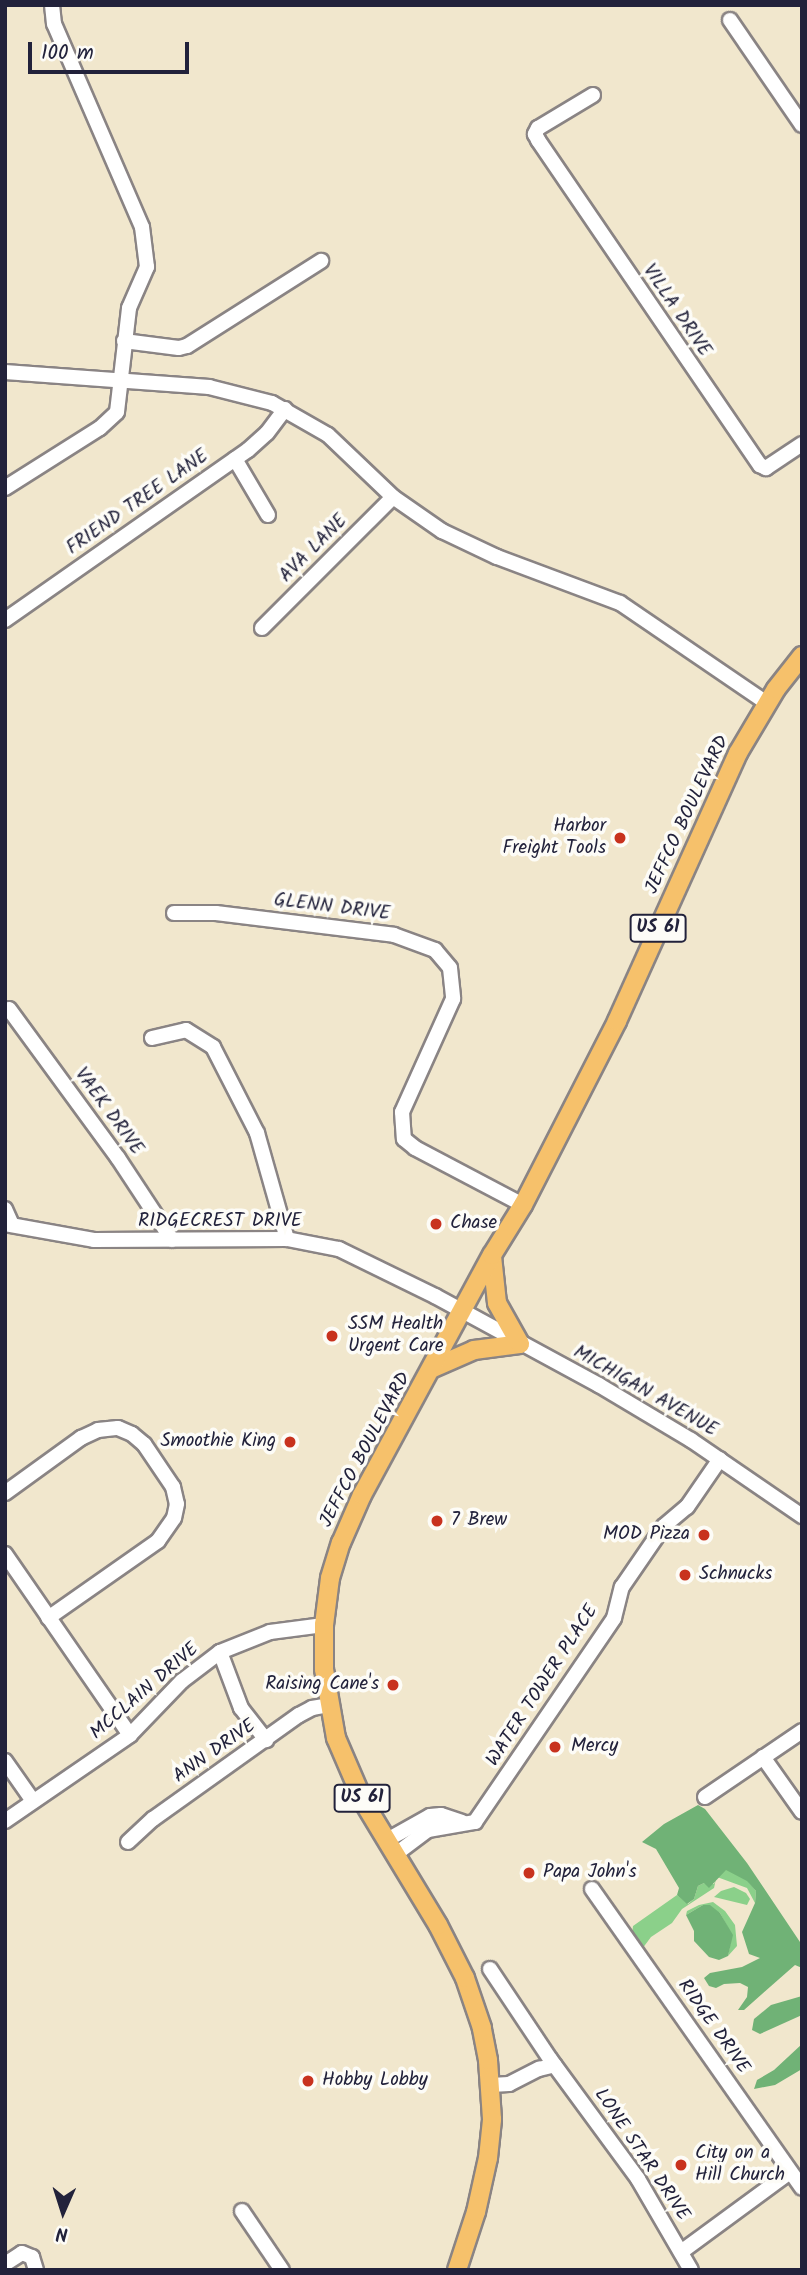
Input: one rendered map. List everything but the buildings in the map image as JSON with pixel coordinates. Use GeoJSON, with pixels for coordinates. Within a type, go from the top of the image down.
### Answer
{"type":"FeatureCollection","features":[{"type":"Feature","properties":{"kind":"main road","name":"JEFFCO BOULEVARD"},"geometry":{"type":"LineString","coordinates":[[457,2270],[477,2212],[488,2158],[491,2085],[482,2028],[465,1978],[351,1777],[336,1738],[324,1669],[324,1625],[330,1578],[348,1525],[492,1255],[523,1205],[617,1021],[729,771],[768,704],[802,656]]}},
{"type":"Feature","properties":{"kind":"main road"},"geometry":{"type":"LineString","coordinates":[[433,1368],[474,1350],[520,1344],[497,1303],[492,1255]]}},
{"type":"Feature","properties":{"kind":"street"},"geometry":{"type":"LineString","coordinates":[[5,488],[112,420],[117,412],[122,380],[129,308],[147,267],[144,239],[54,24],[52,5]]}},
{"type":"Feature","properties":{"kind":"street"},"geometry":{"type":"LineString","coordinates":[[730,20],[802,125]]}},
{"type":"Feature","properties":{"kind":"street","name":"VILLA DRIVE"},"geometry":{"type":"LineString","coordinates":[[593,95],[538,128],[535,134],[760,465],[766,468],[802,444]]}},
{"type":"Feature","properties":{"kind":"street"},"geometry":{"type":"LineString","coordinates":[[124,341],[179,348],[187,346],[321,261]]}},
{"type":"Feature","properties":{"kind":"street"},"geometry":{"type":"LineString","coordinates":[[5,372],[220,389],[251,396],[285,409],[328,435],[393,497],[472,547],[620,603],[768,704]]}},
{"type":"Feature","properties":{"kind":"street","name":"FRIEND TREE LANE"},"geometry":{"type":"LineString","coordinates":[[5,620],[234,459],[267,433],[285,409]]}},
{"type":"Feature","properties":{"kind":"street"},"geometry":{"type":"LineString","coordinates":[[234,459],[268,515]]}},
{"type":"Feature","properties":{"kind":"street","name":"AVA LANE"},"geometry":{"type":"LineString","coordinates":[[262,628],[393,497]]}},
{"type":"Feature","properties":{"kind":"street","name":"GLENN DRIVE"},"geometry":{"type":"LineString","coordinates":[[174,912],[216,913],[394,934],[435,950],[450,968],[453,999],[402,1112],[404,1139],[415,1148],[523,1205]]}},
{"type":"Feature","properties":{"kind":"street","name":"VAEK DRIVE"},"geometry":{"type":"LineString","coordinates":[[9,1009],[118,1158],[172,1240]]}},
{"type":"Feature","properties":{"kind":"street"},"geometry":{"type":"LineString","coordinates":[[152,1038],[186,1030],[213,1047],[257,1133],[287,1239]]}},
{"type":"Feature","properties":{"kind":"street"},"geometry":{"type":"LineString","coordinates":[[5,1209],[9,1224]]}},
{"type":"Feature","properties":{"kind":"street","name":"RIDGECREST DRIVE"},"geometry":{"type":"LineString","coordinates":[[9,1224],[58,1236],[94,1240],[287,1239],[316,1242],[339,1249],[461,1312]]}},
{"type":"Feature","properties":{"kind":"street","name":"MICHIGAN AVENUE"},"geometry":{"type":"LineString","coordinates":[[461,1312],[599,1385],[720,1459],[802,1516]]}},
{"type":"Feature","properties":{"kind":"street"},"geometry":{"type":"LineString","coordinates":[[5,1493],[81,1438],[98,1430],[118,1428],[132,1434],[144,1444],[173,1487],[177,1504],[174,1518],[163,1536],[48,1618]]}},
{"type":"Feature","properties":{"kind":"street","name":"WATER TOWER PLACE"},"geometry":{"type":"LineString","coordinates":[[392,1847],[428,1830],[462,1822],[475,1822],[614,1618],[622,1587],[664,1526],[687,1507],[720,1459]]}},
{"type":"Feature","properties":{"kind":"street"},"geometry":{"type":"LineString","coordinates":[[5,1554],[130,1735]]}},
{"type":"Feature","properties":{"kind":"street","name":"MCCLAIN DRIVE"},"geometry":{"type":"LineString","coordinates":[[5,1821],[130,1735],[182,1681],[220,1652],[270,1632],[324,1625]]}},
{"type":"Feature","properties":{"kind":"street"},"geometry":{"type":"LineString","coordinates":[[220,1652],[241,1708],[267,1740]]}},
{"type":"Feature","properties":{"kind":"street","name":"ANN DRIVE"},"geometry":{"type":"LineString","coordinates":[[128,1842],[153,1818],[305,1711],[329,1705]]}},
{"type":"Feature","properties":{"kind":"street"},"geometry":{"type":"LineString","coordinates":[[705,1797],[802,1731]]}},
{"type":"Feature","properties":{"kind":"street"},"geometry":{"type":"LineString","coordinates":[[764,1757],[802,1812]]}},
{"type":"Feature","properties":{"kind":"street"},"geometry":{"type":"LineString","coordinates":[[5,1761],[33,1801]]}},
{"type":"Feature","properties":{"kind":"street","name":"RIDGE DRIVE"},"geometry":{"type":"LineString","coordinates":[[592,1889],[802,2188]]}},
{"type":"Feature","properties":{"kind":"street","name":"LONE STAR DRIVE"},"geometry":{"type":"LineString","coordinates":[[490,1969],[555,2065],[638,2179],[691,2270]]}},
{"type":"Feature","properties":{"kind":"street"},"geometry":{"type":"LineString","coordinates":[[491,2085],[509,2084],[539,2069],[555,2065]]}},
{"type":"Feature","properties":{"kind":"street"},"geometry":{"type":"LineString","coordinates":[[681,2252],[790,2172]]}},
{"type":"Feature","properties":{"kind":"street"},"geometry":{"type":"LineString","coordinates":[[242,2211],[282,2270]]}},
{"type":"Feature","properties":{"kind":"street"},"geometry":{"type":"LineString","coordinates":[[5,2263],[22,2253],[32,2257],[36,2270]]}},
{"type":"Feature","properties":{"kind":"green space"},"geometry":{"type":"Polygon","coordinates":[[[698,1805],[705,1809],[747,1863],[802,1945],[802,1968],[795,1965],[744,2010],[738,2010],[747,1997],[748,1987],[740,1983],[724,1984],[716,1988],[709,1986],[704,1978],[710,1973],[742,1967],[760,1958],[749,1954],[742,1932],[755,1903],[756,1891],[747,1881],[726,1870],[709,1888],[704,1883],[698,1886],[694,1899],[687,1904],[677,1895],[679,1888],[656,1849],[642,1842],[664,1824],[698,1805]]]}},
{"type":"Feature","properties":{"kind":"green space"},"geometry":{"type":"Polygon","coordinates":[[[726,1869],[747,1880],[756,1891],[755,1903],[747,1888],[717,1877],[726,1869]]]}},
{"type":"Feature","properties":{"kind":"green space"},"geometry":{"type":"Polygon","coordinates":[[[716,1879],[714,1888],[682,1909],[672,1923],[651,1937],[642,1949],[632,1934],[633,1926],[677,1895],[688,1904],[694,1899],[698,1886],[704,1883],[714,1884],[716,1879]]]}},
{"type":"Feature","properties":{"kind":"green space"},"geometry":{"type":"Polygon","coordinates":[[[734,1887],[746,1893],[750,1899],[747,1905],[714,1897],[721,1891],[734,1887]]]}},
{"type":"Feature","properties":{"kind":"green space"},"geometry":{"type":"Polygon","coordinates":[[[713,1902],[725,1911],[735,1925],[737,1946],[728,1956],[732,1935],[720,1913],[703,1905],[686,1915],[687,1911],[699,1905],[713,1902]]]}},
{"type":"Feature","properties":{"kind":"green space"},"geometry":{"type":"Polygon","coordinates":[[[703,1905],[710,1905],[720,1913],[733,1935],[728,1956],[719,1960],[709,1957],[694,1941],[694,1931],[686,1915],[703,1905]]]}},
{"type":"Feature","properties":{"kind":"green space"},"geometry":{"type":"Polygon","coordinates":[[[802,1996],[802,2015],[760,2034],[752,2030],[754,2019],[771,2005],[802,1996]]]}},
{"type":"Feature","properties":{"kind":"green space"},"geometry":{"type":"Polygon","coordinates":[[[802,2044],[802,2069],[775,2085],[754,2089],[757,2080],[774,2070],[802,2044]]]}},
{"type":"Feature","properties":{"kind":"place","name":"Harbor Freight Tools"},"geometry":{"type":"Point","coordinates":[620,838]}},
{"type":"Feature","properties":{"kind":"place","name":"Chase"},"geometry":{"type":"Point","coordinates":[436,1224]}},
{"type":"Feature","properties":{"kind":"place","name":"SSM Health Urgent Care"},"geometry":{"type":"Point","coordinates":[332,1336]}},
{"type":"Feature","properties":{"kind":"place","name":"Smoothie King"},"geometry":{"type":"Point","coordinates":[290,1442]}},
{"type":"Feature","properties":{"kind":"place","name":"7 Brew"},"geometry":{"type":"Point","coordinates":[437,1521]}},
{"type":"Feature","properties":{"kind":"place","name":"MOD Pizza"},"geometry":{"type":"Point","coordinates":[704,1535]}},
{"type":"Feature","properties":{"kind":"place","name":"Schnucks"},"geometry":{"type":"Point","coordinates":[685,1575]}},
{"type":"Feature","properties":{"kind":"place","name":"Raising Cane's"},"geometry":{"type":"Point","coordinates":[393,1685]}},
{"type":"Feature","properties":{"kind":"place","name":"Mercy"},"geometry":{"type":"Point","coordinates":[555,1747]}},
{"type":"Feature","properties":{"kind":"place","name":"Papa John's"},"geometry":{"type":"Point","coordinates":[529,1873]}},
{"type":"Feature","properties":{"kind":"place","name":"Hobby Lobby"},"geometry":{"type":"Point","coordinates":[308,2081]}},
{"type":"Feature","properties":{"kind":"place","name":"City on a Hill Church"},"geometry":{"type":"Point","coordinates":[681,2165]}}]}
